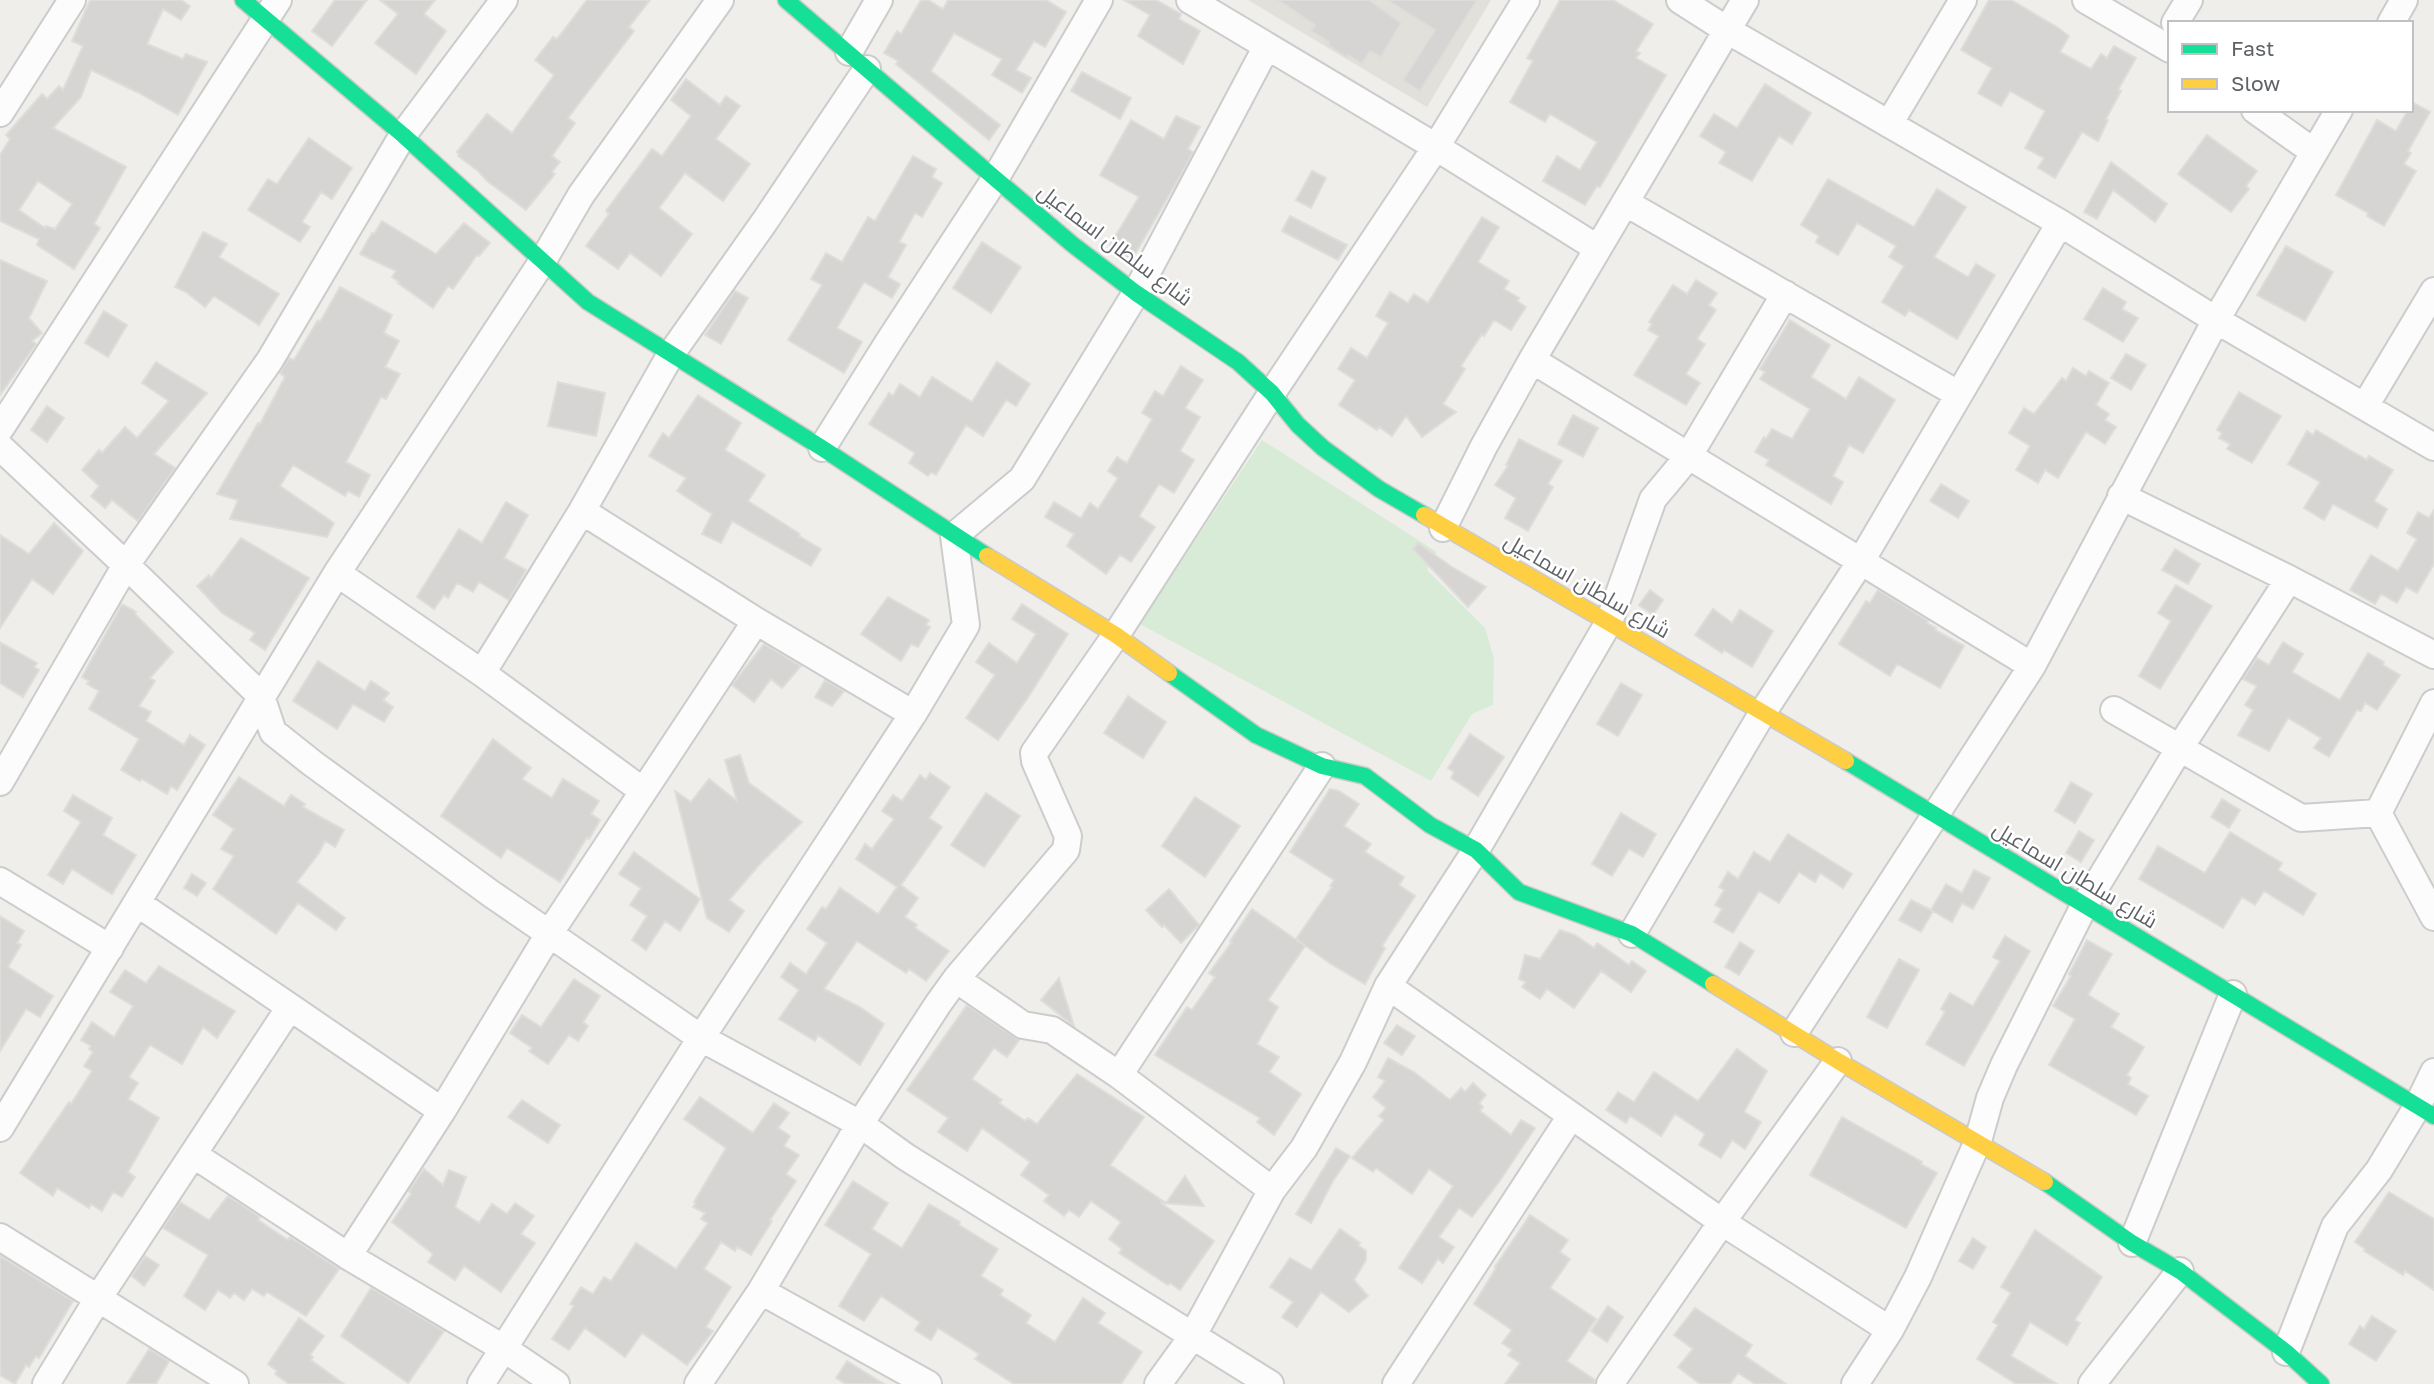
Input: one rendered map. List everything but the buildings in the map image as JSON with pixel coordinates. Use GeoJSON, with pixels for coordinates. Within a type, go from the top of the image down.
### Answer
{"type":"FeatureCollection","features":[{"type":"Feature","properties":{"kind":"street"},"geometry":{"type":"LineString","coordinates":[[0,113],[72,0]]}},
{"type":"Feature","properties":{"kind":"street"},"geometry":{"type":"LineString","coordinates":[[243,0],[272,10],[403,135],[588,302],[822,449],[954,536],[1116,635],[1256,735],[1322,766],[1365,776],[1430,825],[1476,850],[1519,892],[1632,934],[1838,1061],[2051,1185],[2132,1243],[2180,1271],[2292,1368],[2321,1384]]}},
{"type":"Feature","properties":{"kind":"street"},"geometry":{"type":"LineString","coordinates":[[0,782],[126,565],[270,360],[403,135],[504,0]]}},
{"type":"Feature","properties":{"kind":"street"},"geometry":{"type":"LineString","coordinates":[[0,1128],[337,573],[541,262],[581,195],[720,0]]}},
{"type":"Feature","properties":{"kind":"street","name":"شارع سلطان اسماعيل"},"geometry":{"type":"LineString","coordinates":[[786,0],[1072,244],[1136,293],[1238,362],[1272,393],[1298,425],[1323,448],[1379,489],[1936,814],[2426,1112]]}},
{"type":"Feature","properties":{"kind":"street"},"geometry":{"type":"LineString","coordinates":[[482,673],[582,511],[671,354],[765,221],[858,61],[879,0]]}},
{"type":"Feature","properties":{"kind":"street"},"geometry":{"type":"LineString","coordinates":[[822,449],[995,179],[1099,0]]}},
{"type":"Feature","properties":{"kind":"street"},"geometry":{"type":"LineString","coordinates":[[1189,0],[1436,147],[1597,248]]}},
{"type":"Feature","properties":{"kind":"street"},"geometry":{"type":"LineString","coordinates":[[698,1384],[761,1291],[860,1124],[956,979],[1066,849],[1068,836],[1034,754],[1116,635],[1272,393],[1436,147],[1526,0]]}},
{"type":"Feature","properties":{"kind":"street"},"geometry":{"type":"LineString","coordinates":[[1680,0],[2434,447]]}},
{"type":"Feature","properties":{"kind":"street"},"geometry":{"type":"LineString","coordinates":[[1443,528],[1484,446],[1532,360],[1745,0]]}},
{"type":"Feature","properties":{"kind":"street"},"geometry":{"type":"LineString","coordinates":[[1889,124],[1963,0]]}},
{"type":"Feature","properties":{"kind":"street"},"geometry":{"type":"LineString","coordinates":[[2087,0],[2168,37]]}},
{"type":"Feature","properties":{"kind":"street"},"geometry":{"type":"LineString","coordinates":[[2178,21],[2189,0]]}},
{"type":"Feature","properties":{"kind":"street"},"geometry":{"type":"LineString","coordinates":[[2392,21],[2404,0]]}},
{"type":"Feature","properties":{"kind":"street"},"geometry":{"type":"LineString","coordinates":[[0,429],[272,10]]}},
{"type":"Feature","properties":{"kind":"street"},"geometry":{"type":"LineString","coordinates":[[954,536],[1023,480],[1136,293],[1267,46]]}},
{"type":"Feature","properties":{"kind":"street"},"geometry":{"type":"LineString","coordinates":[[2258,112],[2314,152]]}},
{"type":"Feature","properties":{"kind":"street"},"geometry":{"type":"LineString","coordinates":[[1794,1033],[2032,666],[2216,320],[2338,112]]}},
{"type":"Feature","properties":{"kind":"street"},"geometry":{"type":"LineString","coordinates":[[1626,203],[1958,394]]}},
{"type":"Feature","properties":{"kind":"street"},"geometry":{"type":"LineString","coordinates":[[1632,934],[1763,712],[1861,561],[2060,223]]}},
{"type":"Feature","properties":{"kind":"street"},"geometry":{"type":"LineString","coordinates":[[2365,406],[2434,291]]}},
{"type":"Feature","properties":{"kind":"street"},"geometry":{"type":"LineString","coordinates":[[1158,1384],[1192,1337],[1272,1190],[1304,1148],[1353,1062],[1388,986],[1476,850],[1609,622],[1653,499],[1688,457],[1785,294]]}},
{"type":"Feature","properties":{"kind":"street"},"geometry":{"type":"LineString","coordinates":[[1532,360],[2032,666]]}},
{"type":"Feature","properties":{"kind":"street"},"geometry":{"type":"LineString","coordinates":[[0,447],[261,696],[272,732],[489,893],[701,1038],[860,1124],[906,1157],[1270,1384]]}},
{"type":"Feature","properties":{"kind":"street"},"geometry":{"type":"LineString","coordinates":[[2121,496],[2434,655]]}},
{"type":"Feature","properties":{"kind":"street"},"geometry":{"type":"LineString","coordinates":[[582,511],[756,621],[913,714]]}},
{"type":"Feature","properties":{"kind":"street"},"geometry":{"type":"LineString","coordinates":[[481,1384],[701,1038],[913,714],[966,625],[954,536]]}},
{"type":"Feature","properties":{"kind":"street"},"geometry":{"type":"LineString","coordinates":[[337,573],[482,673],[643,791]]}},
{"type":"Feature","properties":{"kind":"street"},"geometry":{"type":"LineString","coordinates":[[1855,1384],[1919,1277],[1978,1141],[1990,1098],[2004,1065],[2084,906],[2179,749],[2289,579]]}},
{"type":"Feature","properties":{"kind":"street"},"geometry":{"type":"LineString","coordinates":[[348,1256],[442,1111],[549,934],[756,621]]}},
{"type":"Feature","properties":{"kind":"street"},"geometry":{"type":"LineString","coordinates":[[2378,813],[2434,703]]}},
{"type":"Feature","properties":{"kind":"street"},"geometry":{"type":"LineString","coordinates":[[2114,710],[2301,818],[2378,813]]}},
{"type":"Feature","properties":{"kind":"street"},"geometry":{"type":"LineString","coordinates":[[1119,1075],[1322,766]]}},
{"type":"Feature","properties":{"kind":"street"},"geometry":{"type":"LineString","coordinates":[[2378,813],[2434,917]]}},
{"type":"Feature","properties":{"kind":"street"},"geometry":{"type":"LineString","coordinates":[[0,881],[110,948]]}},
{"type":"Feature","properties":{"kind":"street"},"geometry":{"type":"LineString","coordinates":[[137,903],[442,1111]]}},
{"type":"Feature","properties":{"kind":"street"},"geometry":{"type":"LineString","coordinates":[[956,979],[1023,1026],[1052,1030],[1119,1075],[1272,1190]]}},
{"type":"Feature","properties":{"kind":"street"},"geometry":{"type":"LineString","coordinates":[[1388,986],[1721,1222],[1889,1330]]}},
{"type":"Feature","properties":{"kind":"street"},"geometry":{"type":"LineString","coordinates":[[2132,1243],[2233,994]]}},
{"type":"Feature","properties":{"kind":"street"},"geometry":{"type":"LineString","coordinates":[[46,1384],[99,1297],[290,1007]]}},
{"type":"Feature","properties":{"kind":"street"},"geometry":{"type":"LineString","coordinates":[[1610,1384],[1721,1222],[1838,1061]]}},
{"type":"Feature","properties":{"kind":"street"},"geometry":{"type":"LineString","coordinates":[[2292,1368],[2335,1226],[2426,1112],[2434,1072]]}},
{"type":"Feature","properties":{"kind":"street"},"geometry":{"type":"LineString","coordinates":[[1396,1384],[1571,1116]]}},
{"type":"Feature","properties":{"kind":"street"},"geometry":{"type":"LineString","coordinates":[[194,1155],[348,1256],[503,1348],[556,1384]]}},
{"type":"Feature","properties":{"kind":"street"},"geometry":{"type":"LineString","coordinates":[[0,1237],[235,1384]]}},
{"type":"Feature","properties":{"kind":"street"},"geometry":{"type":"LineString","coordinates":[[2092,1384],[2180,1271]]}},
{"type":"Feature","properties":{"kind":"street"},"geometry":{"type":"LineString","coordinates":[[761,1291],[920,1382]]}},
{"type":"Feature","properties":{"kind":"shaded area"},"geometry":{"type":"Polygon","coordinates":[[[1248,0],[1491,0],[1427,107],[1248,0]]]}},
{"type":"Feature","properties":{"kind":"green space"},"geometry":{"type":"Polygon","coordinates":[[[1262,440],[1437,552],[1427,570],[1485,628],[1494,659],[1493,705],[1472,714],[1431,781],[1140,624],[1262,440]]]}},
{"type":"Feature","properties":{"kind":"traffic: fast"},"geometry":{"type":"LineString","coordinates":[[243,0],[403,135],[588,302],[822,448],[987,556]]}},
{"type":"Feature","properties":{"kind":"traffic: fast"},"geometry":{"type":"LineString","coordinates":[[786,0],[1072,244],[1136,293],[1238,362],[1272,393],[1298,425],[1323,448],[1379,489],[1424,515]]}},
{"type":"Feature","properties":{"kind":"traffic: fast"},"geometry":{"type":"LineString","coordinates":[[1169,673],[1256,735],[1322,766],[1365,776],[1430,825],[1476,850],[1519,892],[1632,934],[1713,984]]}},
{"type":"Feature","properties":{"kind":"traffic: fast"},"geometry":{"type":"LineString","coordinates":[[1846,761],[2434,1116]]}},
{"type":"Feature","properties":{"kind":"traffic: fast"},"geometry":{"type":"LineString","coordinates":[[2045,1182],[2132,1243],[2180,1271],[2286,1352],[2321,1384]]}},
{"type":"Feature","properties":{"kind":"traffic: slow"},"geometry":{"type":"LineString","coordinates":[[1424,515],[1846,761]]}},
{"type":"Feature","properties":{"kind":"traffic: slow"},"geometry":{"type":"LineString","coordinates":[[987,556],[1116,635],[1169,673]]}},
{"type":"Feature","properties":{"kind":"traffic: slow"},"geometry":{"type":"LineString","coordinates":[[1713,984],[1838,1061],[2045,1182]]}}]}
